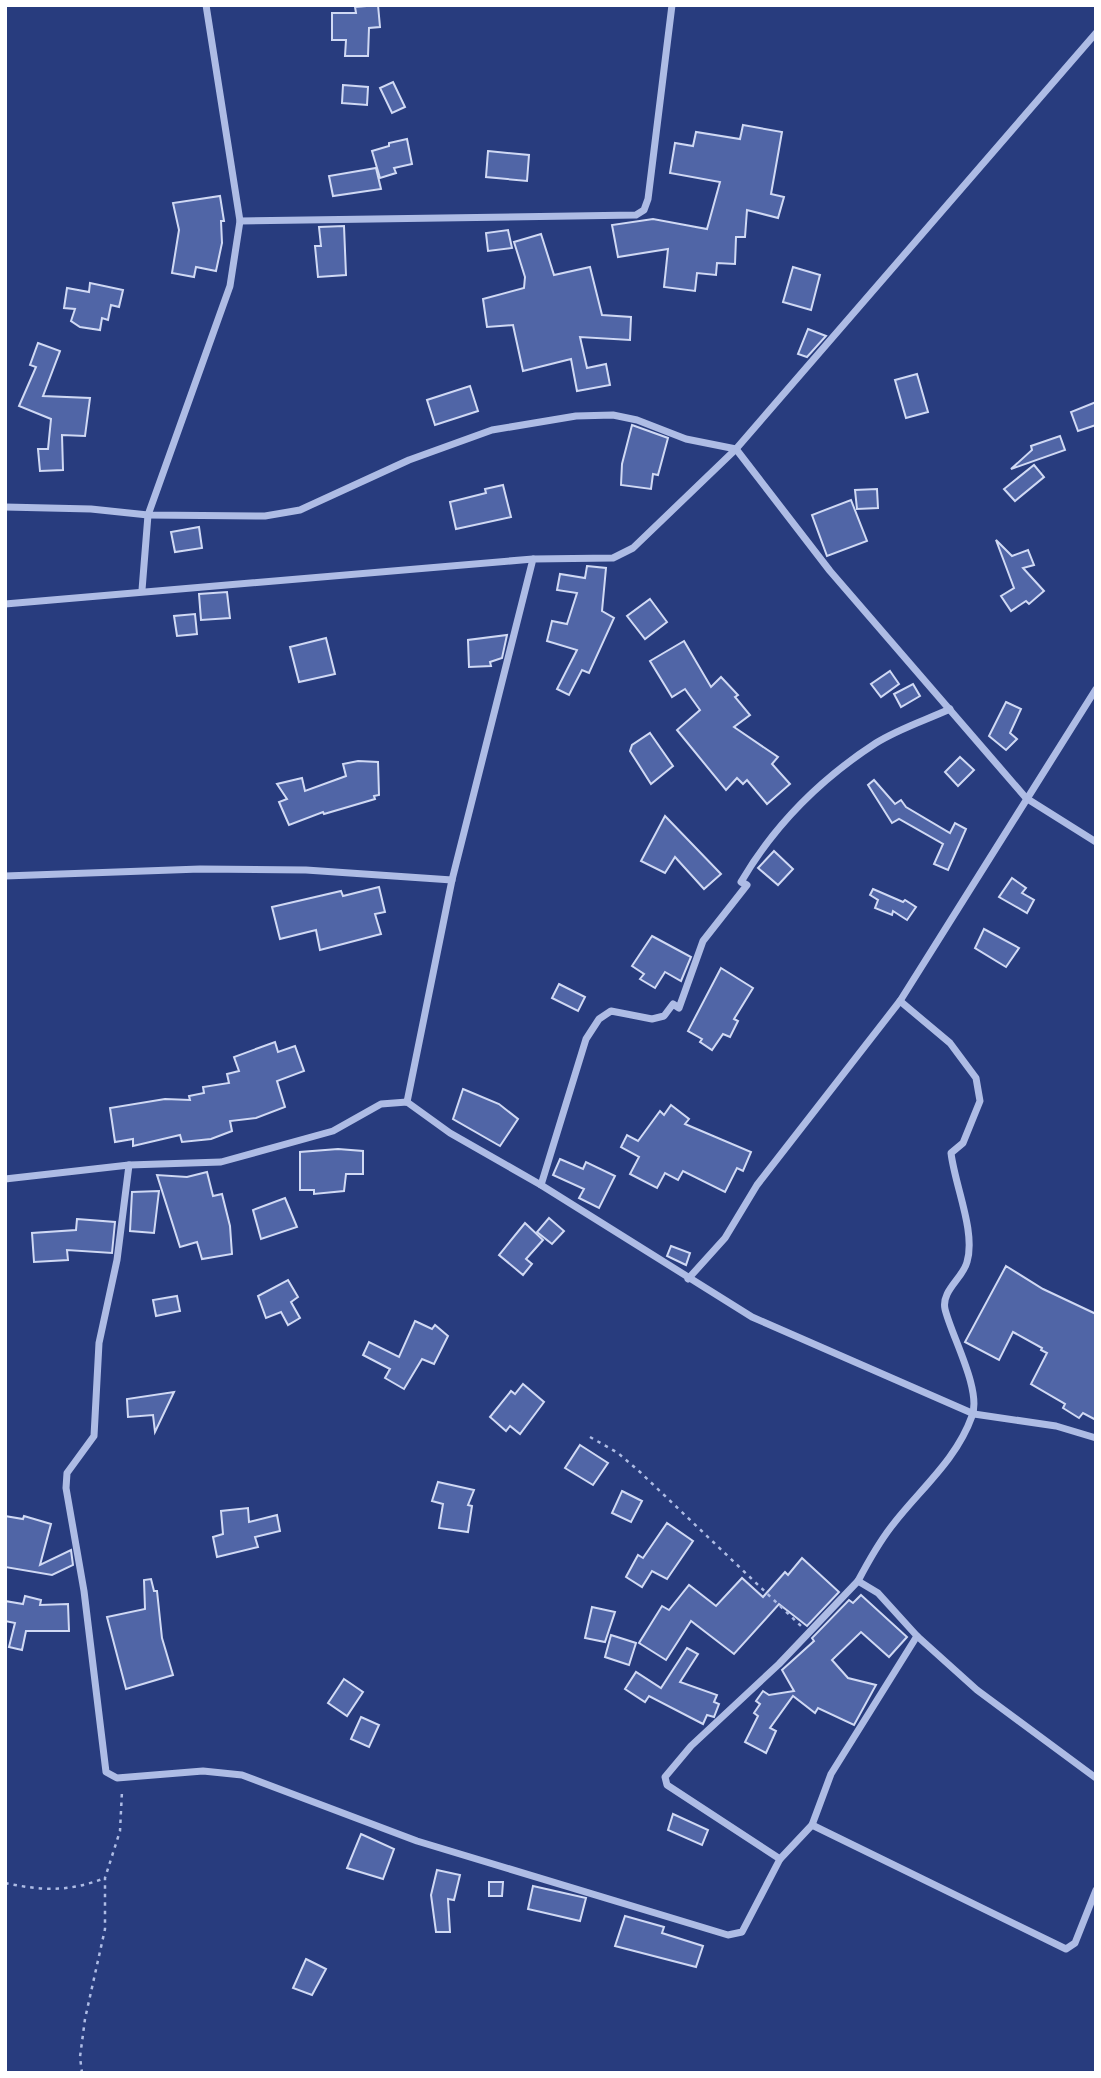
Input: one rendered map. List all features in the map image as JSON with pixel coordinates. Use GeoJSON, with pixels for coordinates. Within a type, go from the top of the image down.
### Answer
{"type":"FeatureCollection","features":[{"type":"Feature","properties":{"kind":"street"},"geometry":{"type":"LineString","coordinates":[[142,590],[148,515],[230,286],[240,221],[206,5]]}},
{"type":"Feature","properties":{"kind":"street"},"geometry":{"type":"LineString","coordinates":[[240,221],[636,215],[644,210],[648,199],[673,5]]}},
{"type":"Feature","properties":{"kind":"street"},"geometry":{"type":"LineString","coordinates":[[5,604],[142,590],[309,580],[533,558],[613,558],[623,555],[736,449],[1096,33]]}},
{"type":"Feature","properties":{"kind":"street"},"geometry":{"type":"LineString","coordinates":[[5,507],[91,509],[148,515],[265,516],[300,510],[409,460],[492,430],[576,416],[613,415],[637,420],[686,439],[736,449],[830,571],[1026,798],[1096,842]]}},
{"type":"Feature","properties":{"kind":"street"},"geometry":{"type":"LineString","coordinates":[[407,1102],[452,880],[533,558]]}},
{"type":"Feature","properties":{"kind":"street"},"geometry":{"type":"LineString","coordinates":[[688,1279],[725,1238],[757,1185],[900,1001],[1096,689]]}},
{"type":"Feature","properties":{"kind":"street"},"geometry":{"type":"LineString","coordinates":[[541,1185],[586,1039],[599,1019],[611,1011],[652,1019],[664,1017],[673,1004],[679,1008],[703,941],[747,885],[741,882],[762,846],[784,818],[877,742],[950,709]]}},
{"type":"Feature","properties":{"kind":"street"},"geometry":{"type":"LineString","coordinates":[[5,876],[306,870],[452,880]]}},
{"type":"Feature","properties":{"kind":"street"},"geometry":{"type":"LineString","coordinates":[[780,1859],[667,1785],[665,1777],[691,1746],[858,1581],[891,1526],[946,1466],[974,1413],[966,1362],[944,1306],[947,1294],[967,1263],[970,1233],[955,1183],[951,1153],[963,1143],[980,1101],[976,1078],[950,1043],[900,1001]]}},
{"type":"Feature","properties":{"kind":"street"},"geometry":{"type":"LineString","coordinates":[[5,1179],[129,1165],[221,1162],[333,1131],[381,1104],[407,1102],[450,1132],[541,1185],[752,1317],[974,1413],[1056,1426],[1096,1438]]}},
{"type":"Feature","properties":{"kind":"street"},"geometry":{"type":"LineString","coordinates":[[129,1165],[117,1260],[99,1343],[94,1436],[67,1473],[66,1488],[84,1591],[106,1772],[117,1778],[203,1771],[242,1776],[417,1841],[728,1935],[742,1932],[780,1859],[812,1825],[831,1774],[918,1636]]}},
{"type":"Feature","properties":{"kind":"street"},"geometry":{"type":"LineString","coordinates":[[858,1581],[878,1592],[918,1636],[977,1690],[1096,1778]]}},
{"type":"Feature","properties":{"kind":"street"},"geometry":{"type":"LineString","coordinates":[[812,1825],[1066,1949],[1075,1943],[1096,1890]]}},
{"type":"Feature","properties":{"kind":"path"},"geometry":{"type":"LineString","coordinates":[[590,1437],[618,1453],[640,1472],[808,1633]]}},
{"type":"Feature","properties":{"kind":"path"},"geometry":{"type":"LineString","coordinates":[[82,2073],[80,2057],[85,2019],[105,1929],[104,1878],[120,1831],[122,1786]]}},
{"type":"Feature","properties":{"kind":"path"},"geometry":{"type":"LineString","coordinates":[[5,1883],[36,1890],[75,1889],[104,1878]]}},
{"type":"Feature","properties":{"kind":"building"},"geometry":{"type":"Polygon","coordinates":[[[378,5],[380,27],[369,28],[368,56],[345,56],[346,40],[332,40],[332,13],[356,13],[355,7],[378,5]]]}},
{"type":"Feature","properties":{"kind":"building"},"geometry":{"type":"Polygon","coordinates":[[[393,82],[405,107],[392,113],[380,88],[393,82]]]}},
{"type":"Feature","properties":{"kind":"building"},"geometry":{"type":"Polygon","coordinates":[[[343,85],[368,87],[367,105],[342,103],[343,85]]]}},
{"type":"Feature","properties":{"kind":"building"},"geometry":{"type":"Polygon","coordinates":[[[743,125],[782,132],[771,194],[784,197],[778,218],[747,210],[745,237],[736,237],[735,264],[717,263],[716,275],[697,273],[695,291],[664,287],[668,249],[618,257],[612,225],[653,219],[707,229],[720,182],[670,173],[675,143],[693,146],[696,132],[740,139],[743,125]]]}},
{"type":"Feature","properties":{"kind":"building"},"geometry":{"type":"Polygon","coordinates":[[[407,139],[412,164],[394,168],[396,173],[380,178],[372,151],[407,139]]]}},
{"type":"Feature","properties":{"kind":"building"},"geometry":{"type":"Polygon","coordinates":[[[488,151],[529,155],[527,181],[486,177],[488,151]]]}},
{"type":"Feature","properties":{"kind":"building"},"geometry":{"type":"Polygon","coordinates":[[[376,168],[381,189],[333,196],[329,176],[376,168]]]}},
{"type":"Feature","properties":{"kind":"building"},"geometry":{"type":"Polygon","coordinates":[[[220,196],[224,221],[221,221],[222,243],[216,271],[196,267],[194,277],[172,273],[179,230],[173,203],[220,196]]]}},
{"type":"Feature","properties":{"kind":"building"},"geometry":{"type":"Polygon","coordinates":[[[344,226],[346,275],[318,277],[315,246],[321,246],[319,227],[344,226]]]}},
{"type":"Feature","properties":{"kind":"building"},"geometry":{"type":"Polygon","coordinates":[[[508,230],[512,248],[488,251],[486,233],[508,230]]]}},
{"type":"Feature","properties":{"kind":"building"},"geometry":{"type":"Polygon","coordinates":[[[541,234],[554,275],[590,267],[602,315],[631,317],[630,340],[580,337],[587,368],[606,364],[610,385],[577,391],[571,359],[523,371],[513,325],[487,327],[483,299],[524,288],[525,277],[514,242],[541,234]]]}},
{"type":"Feature","properties":{"kind":"building"},"geometry":{"type":"Polygon","coordinates":[[[793,267],[820,275],[811,310],[783,302],[793,267]]]}},
{"type":"Feature","properties":{"kind":"building"},"geometry":{"type":"Polygon","coordinates":[[[90,283],[123,290],[119,307],[111,305],[108,320],[102,318],[100,330],[80,327],[71,321],[75,309],[64,308],[67,288],[89,292],[90,283]]]}},
{"type":"Feature","properties":{"kind":"building"},"geometry":{"type":"Polygon","coordinates":[[[808,329],[826,336],[807,357],[798,354],[808,329]]]}},
{"type":"Feature","properties":{"kind":"building"},"geometry":{"type":"Polygon","coordinates":[[[38,343],[60,351],[43,396],[90,398],[85,436],[62,435],[63,470],[40,471],[38,449],[48,449],[51,419],[19,406],[36,367],[30,365],[38,343]]]}},
{"type":"Feature","properties":{"kind":"building"},"geometry":{"type":"Polygon","coordinates":[[[917,374],[928,412],[906,418],[895,380],[917,374]]]}},
{"type":"Feature","properties":{"kind":"building"},"geometry":{"type":"Polygon","coordinates":[[[470,386],[478,411],[435,425],[427,400],[470,386]]]}},
{"type":"Feature","properties":{"kind":"building"},"geometry":{"type":"Polygon","coordinates":[[[1096,402],[1096,425],[1078,431],[1071,412],[1096,402]]]}},
{"type":"Feature","properties":{"kind":"building"},"geometry":{"type":"Polygon","coordinates":[[[632,425],[668,438],[658,475],[653,474],[651,489],[621,485],[622,464],[632,425]]]}},
{"type":"Feature","properties":{"kind":"building"},"geometry":{"type":"Polygon","coordinates":[[[1060,436],[1065,450],[1011,469],[1032,450],[1031,446],[1060,436]]]}},
{"type":"Feature","properties":{"kind":"building"},"geometry":{"type":"Polygon","coordinates":[[[1034,465],[1044,477],[1015,501],[1004,489],[1034,465]]]}},
{"type":"Feature","properties":{"kind":"building"},"geometry":{"type":"Polygon","coordinates":[[[503,485],[511,517],[456,529],[450,502],[486,493],[485,489],[503,485]]]}},
{"type":"Feature","properties":{"kind":"building"},"geometry":{"type":"Polygon","coordinates":[[[877,489],[878,508],[857,509],[855,490],[877,489]]]}},
{"type":"Feature","properties":{"kind":"building"},"geometry":{"type":"Polygon","coordinates":[[[851,500],[867,541],[827,556],[812,515],[851,500]]]}},
{"type":"Feature","properties":{"kind":"building"},"geometry":{"type":"Polygon","coordinates":[[[199,527],[202,548],[175,552],[171,532],[199,527]]]}},
{"type":"Feature","properties":{"kind":"building"},"geometry":{"type":"Polygon","coordinates":[[[996,540],[1012,556],[1028,550],[1034,565],[1023,568],[1044,591],[1029,604],[1026,601],[1011,611],[1001,596],[1014,588],[996,540]]]}},
{"type":"Feature","properties":{"kind":"building"},"geometry":{"type":"Polygon","coordinates":[[[587,566],[606,568],[602,611],[614,618],[589,673],[582,670],[569,695],[557,689],[577,650],[547,641],[552,621],[567,624],[577,593],[557,590],[560,574],[585,578],[587,566]]]}},
{"type":"Feature","properties":{"kind":"building"},"geometry":{"type":"Polygon","coordinates":[[[227,592],[230,618],[201,620],[199,594],[227,592]]]}},
{"type":"Feature","properties":{"kind":"building"},"geometry":{"type":"Polygon","coordinates":[[[650,599],[667,622],[645,639],[627,616],[650,599]]]}},
{"type":"Feature","properties":{"kind":"building"},"geometry":{"type":"Polygon","coordinates":[[[195,614],[197,634],[177,636],[174,616],[195,614]]]}},
{"type":"Feature","properties":{"kind":"building"},"geometry":{"type":"Polygon","coordinates":[[[507,635],[502,658],[490,662],[491,666],[469,667],[468,640],[507,635]]]}},
{"type":"Feature","properties":{"kind":"building"},"geometry":{"type":"Polygon","coordinates":[[[326,638],[335,674],[299,682],[290,647],[326,638]]]}},
{"type":"Feature","properties":{"kind":"building"},"geometry":{"type":"Polygon","coordinates":[[[684,641],[711,687],[721,677],[738,695],[735,697],[750,715],[734,727],[778,757],[772,764],[790,784],[767,804],[747,780],[743,784],[737,778],[726,790],[677,730],[700,710],[685,689],[672,697],[650,661],[684,641]]]}},
{"type":"Feature","properties":{"kind":"building"},"geometry":{"type":"Polygon","coordinates":[[[890,671],[899,684],[881,697],[871,684],[890,671]]]}},
{"type":"Feature","properties":{"kind":"building"},"geometry":{"type":"Polygon","coordinates":[[[913,684],[920,696],[901,707],[894,694],[913,684]]]}},
{"type":"Feature","properties":{"kind":"building"},"geometry":{"type":"Polygon","coordinates":[[[1006,702],[1021,709],[1010,733],[1017,739],[1006,750],[989,736],[1006,702]]]}},
{"type":"Feature","properties":{"kind":"building"},"geometry":{"type":"Polygon","coordinates":[[[650,733],[673,766],[651,784],[630,751],[632,745],[650,733]]]}},
{"type":"Feature","properties":{"kind":"building"},"geometry":{"type":"Polygon","coordinates":[[[960,757],[974,770],[958,786],[945,772],[960,757]]]}},
{"type":"Feature","properties":{"kind":"building"},"geometry":{"type":"Polygon","coordinates":[[[358,761],[378,762],[379,795],[374,796],[375,799],[324,814],[323,812],[289,825],[279,802],[287,799],[277,784],[302,778],[305,791],[346,776],[343,764],[358,761]]]}},
{"type":"Feature","properties":{"kind":"building"},"geometry":{"type":"Polygon","coordinates":[[[874,780],[895,804],[901,800],[906,807],[950,833],[955,823],[966,829],[948,870],[934,864],[943,844],[899,819],[892,823],[868,785],[874,780]]]}},
{"type":"Feature","properties":{"kind":"building"},"geometry":{"type":"Polygon","coordinates":[[[665,816],[721,874],[704,889],[675,857],[665,873],[641,861],[665,816]]]}},
{"type":"Feature","properties":{"kind":"building"},"geometry":{"type":"Polygon","coordinates":[[[774,851],[793,869],[778,885],[758,868],[774,851]]]}},
{"type":"Feature","properties":{"kind":"building"},"geometry":{"type":"Polygon","coordinates":[[[1012,878],[1026,888],[1022,893],[1034,900],[1027,913],[999,897],[1012,878]]]}},
{"type":"Feature","properties":{"kind":"building"},"geometry":{"type":"Polygon","coordinates":[[[379,887],[385,912],[375,914],[381,934],[320,950],[316,930],[280,939],[272,907],[341,891],[343,896],[379,887]]]}},
{"type":"Feature","properties":{"kind":"building"},"geometry":{"type":"Polygon","coordinates":[[[873,889],[903,902],[905,900],[916,907],[907,920],[893,911],[892,915],[875,908],[878,900],[870,895],[873,889]]]}},
{"type":"Feature","properties":{"kind":"building"},"geometry":{"type":"Polygon","coordinates":[[[984,929],[1019,948],[1006,967],[975,948],[984,929]]]}},
{"type":"Feature","properties":{"kind":"building"},"geometry":{"type":"Polygon","coordinates":[[[652,936],[691,957],[681,981],[665,972],[655,988],[640,979],[644,974],[632,966],[652,936]]]}},
{"type":"Feature","properties":{"kind":"building"},"geometry":{"type":"Polygon","coordinates":[[[721,968],[753,988],[734,1019],[738,1021],[730,1037],[723,1034],[712,1050],[700,1042],[702,1039],[688,1031],[721,968]]]}},
{"type":"Feature","properties":{"kind":"building"},"geometry":{"type":"Polygon","coordinates":[[[559,984],[585,997],[578,1011],[552,998],[559,984]]]}},
{"type":"Feature","properties":{"kind":"building"},"geometry":{"type":"Polygon","coordinates":[[[275,1042],[278,1052],[295,1046],[304,1071],[277,1081],[285,1107],[256,1118],[230,1121],[232,1131],[211,1139],[182,1142],[180,1135],[133,1146],[133,1139],[115,1142],[110,1108],[165,1099],[190,1100],[189,1096],[204,1093],[203,1087],[229,1083],[227,1074],[239,1071],[234,1057],[275,1042]]]}},
{"type":"Feature","properties":{"kind":"building"},"geometry":{"type":"Polygon","coordinates":[[[463,1089],[499,1104],[518,1119],[500,1146],[453,1119],[463,1089]]]}},
{"type":"Feature","properties":{"kind":"building"},"geometry":{"type":"Polygon","coordinates":[[[671,1105],[689,1119],[685,1124],[751,1152],[743,1171],[737,1168],[725,1192],[683,1171],[678,1180],[665,1173],[657,1188],[630,1174],[639,1157],[621,1147],[627,1135],[638,1141],[660,1111],[664,1115],[671,1105]]]}},
{"type":"Feature","properties":{"kind":"building"},"geometry":{"type":"Polygon","coordinates":[[[338,1149],[363,1151],[363,1174],[346,1174],[344,1191],[314,1194],[314,1190],[300,1190],[300,1152],[338,1149]]]}},
{"type":"Feature","properties":{"kind":"building"},"geometry":{"type":"Polygon","coordinates":[[[560,1159],[583,1169],[586,1162],[615,1176],[599,1208],[579,1198],[584,1189],[553,1175],[560,1159]]]}},
{"type":"Feature","properties":{"kind":"building"},"geometry":{"type":"Polygon","coordinates":[[[207,1172],[213,1196],[222,1194],[230,1226],[232,1254],[202,1259],[197,1242],[180,1247],[157,1175],[187,1177],[207,1172]]]}},
{"type":"Feature","properties":{"kind":"building"},"geometry":{"type":"Polygon","coordinates":[[[159,1191],[154,1233],[130,1231],[132,1192],[159,1191]]]}},
{"type":"Feature","properties":{"kind":"building"},"geometry":{"type":"Polygon","coordinates":[[[285,1198],[297,1227],[261,1239],[253,1210],[285,1198]]]}},
{"type":"Feature","properties":{"kind":"building"},"geometry":{"type":"Polygon","coordinates":[[[549,1218],[564,1231],[552,1244],[537,1232],[549,1218]]]}},
{"type":"Feature","properties":{"kind":"building"},"geometry":{"type":"Polygon","coordinates":[[[77,1219],[115,1222],[112,1253],[67,1250],[68,1260],[34,1262],[32,1233],[76,1230],[77,1219]]]}},
{"type":"Feature","properties":{"kind":"building"},"geometry":{"type":"Polygon","coordinates":[[[525,1223],[543,1240],[526,1259],[532,1264],[523,1275],[499,1255],[525,1223]]]}},
{"type":"Feature","properties":{"kind":"building"},"geometry":{"type":"Polygon","coordinates":[[[671,1246],[690,1253],[686,1265],[667,1256],[671,1246]]]}},
{"type":"Feature","properties":{"kind":"building"},"geometry":{"type":"Polygon","coordinates":[[[1006,1266],[1043,1289],[1096,1314],[1096,1420],[1083,1413],[1079,1418],[1063,1408],[1065,1404],[1031,1384],[1047,1353],[1041,1350],[1042,1348],[1013,1332],[999,1360],[965,1342],[1006,1266]]]}},
{"type":"Feature","properties":{"kind":"building"},"geometry":{"type":"Polygon","coordinates":[[[288,1280],[298,1297],[291,1302],[300,1318],[288,1325],[281,1312],[266,1318],[258,1296],[288,1280]]]}},
{"type":"Feature","properties":{"kind":"building"},"geometry":{"type":"Polygon","coordinates":[[[177,1296],[180,1311],[156,1316],[153,1300],[177,1296]]]}},
{"type":"Feature","properties":{"kind":"building"},"geometry":{"type":"Polygon","coordinates":[[[415,1321],[432,1329],[435,1325],[448,1336],[434,1364],[422,1359],[404,1389],[385,1378],[390,1369],[363,1355],[369,1342],[399,1357],[415,1321]]]}},
{"type":"Feature","properties":{"kind":"building"},"geometry":{"type":"Polygon","coordinates":[[[523,1384],[544,1402],[520,1434],[510,1426],[506,1431],[490,1417],[511,1391],[515,1394],[523,1384]]]}},
{"type":"Feature","properties":{"kind":"building"},"geometry":{"type":"Polygon","coordinates":[[[174,1392],[155,1432],[153,1415],[128,1417],[127,1399],[174,1392]]]}},
{"type":"Feature","properties":{"kind":"building"},"geometry":{"type":"Polygon","coordinates":[[[580,1445],[608,1463],[593,1485],[565,1468],[580,1445]]]}},
{"type":"Feature","properties":{"kind":"building"},"geometry":{"type":"Polygon","coordinates":[[[438,1482],[474,1490],[468,1505],[472,1506],[468,1532],[439,1528],[443,1504],[432,1501],[438,1482]]]}},
{"type":"Feature","properties":{"kind":"building"},"geometry":{"type":"Polygon","coordinates":[[[622,1491],[642,1501],[631,1522],[612,1513],[622,1491]]]}},
{"type":"Feature","properties":{"kind":"building"},"geometry":{"type":"Polygon","coordinates":[[[248,1508],[249,1522],[277,1515],[280,1531],[255,1537],[258,1547],[217,1557],[213,1537],[223,1534],[221,1511],[248,1508]]]}},
{"type":"Feature","properties":{"kind":"building"},"geometry":{"type":"Polygon","coordinates":[[[5,1516],[23,1519],[24,1516],[51,1524],[40,1565],[71,1550],[73,1565],[52,1575],[5,1567],[5,1516]]]}},
{"type":"Feature","properties":{"kind":"building"},"geometry":{"type":"Polygon","coordinates":[[[667,1523],[693,1541],[667,1579],[652,1571],[642,1587],[626,1577],[638,1555],[643,1558],[667,1523]]]}},
{"type":"Feature","properties":{"kind":"building"},"geometry":{"type":"Polygon","coordinates":[[[802,1558],[839,1592],[807,1626],[779,1604],[734,1654],[691,1621],[666,1660],[639,1643],[662,1606],[669,1610],[689,1585],[716,1606],[742,1578],[763,1597],[785,1572],[788,1575],[802,1558]]]}},
{"type":"Feature","properties":{"kind":"building"},"geometry":{"type":"Polygon","coordinates":[[[151,1579],[154,1591],[157,1591],[162,1638],[173,1675],[126,1689],[107,1617],[145,1609],[144,1580],[151,1579]]]}},
{"type":"Feature","properties":{"kind":"building"},"geometry":{"type":"Polygon","coordinates":[[[861,1595],[907,1637],[889,1657],[861,1632],[832,1660],[848,1678],[876,1685],[854,1725],[818,1708],[815,1713],[793,1696],[770,1728],[776,1731],[766,1753],[745,1742],[758,1716],[754,1713],[760,1704],[756,1701],[763,1691],[769,1695],[794,1691],[782,1670],[814,1641],[812,1638],[849,1600],[853,1603],[861,1595]]]}},
{"type":"Feature","properties":{"kind":"building"},"geometry":{"type":"Polygon","coordinates":[[[25,1596],[41,1600],[40,1605],[68,1604],[69,1631],[26,1631],[22,1650],[9,1647],[15,1623],[5,1621],[5,1601],[23,1604],[25,1596]]]}},
{"type":"Feature","properties":{"kind":"building"},"geometry":{"type":"Polygon","coordinates":[[[592,1607],[615,1612],[605,1642],[585,1638],[592,1607]]]}},
{"type":"Feature","properties":{"kind":"building"},"geometry":{"type":"Polygon","coordinates":[[[611,1635],[636,1643],[629,1665],[605,1657],[611,1635]]]}},
{"type":"Feature","properties":{"kind":"building"},"geometry":{"type":"Polygon","coordinates":[[[687,1648],[698,1654],[680,1682],[717,1695],[714,1702],[719,1704],[714,1717],[707,1715],[703,1724],[649,1696],[645,1702],[625,1689],[636,1672],[661,1688],[687,1648]]]}},
{"type":"Feature","properties":{"kind":"building"},"geometry":{"type":"Polygon","coordinates":[[[344,1679],[363,1692],[347,1716],[328,1703],[344,1679]]]}},
{"type":"Feature","properties":{"kind":"building"},"geometry":{"type":"Polygon","coordinates":[[[361,1717],[379,1725],[369,1747],[351,1739],[361,1717]]]}},
{"type":"Feature","properties":{"kind":"building"},"geometry":{"type":"Polygon","coordinates":[[[673,1814],[708,1830],[702,1845],[668,1830],[673,1814]]]}},
{"type":"Feature","properties":{"kind":"building"},"geometry":{"type":"Polygon","coordinates":[[[361,1834],[394,1849],[383,1879],[347,1868],[361,1834]]]}},
{"type":"Feature","properties":{"kind":"building"},"geometry":{"type":"Polygon","coordinates":[[[437,1870],[460,1875],[454,1900],[448,1899],[450,1932],[436,1932],[431,1895],[437,1870]]]}},
{"type":"Feature","properties":{"kind":"building"},"geometry":{"type":"Polygon","coordinates":[[[489,1882],[503,1882],[502,1896],[489,1896],[489,1882]]]}},
{"type":"Feature","properties":{"kind":"building"},"geometry":{"type":"Polygon","coordinates":[[[533,1886],[586,1898],[580,1921],[528,1909],[533,1886]]]}},
{"type":"Feature","properties":{"kind":"building"},"geometry":{"type":"Polygon","coordinates":[[[625,1916],[664,1927],[662,1933],[703,1946],[696,1967],[615,1946],[625,1916]]]}},
{"type":"Feature","properties":{"kind":"building"},"geometry":{"type":"Polygon","coordinates":[[[306,1959],[326,1969],[312,1995],[293,1988],[306,1959]]]}}]}
